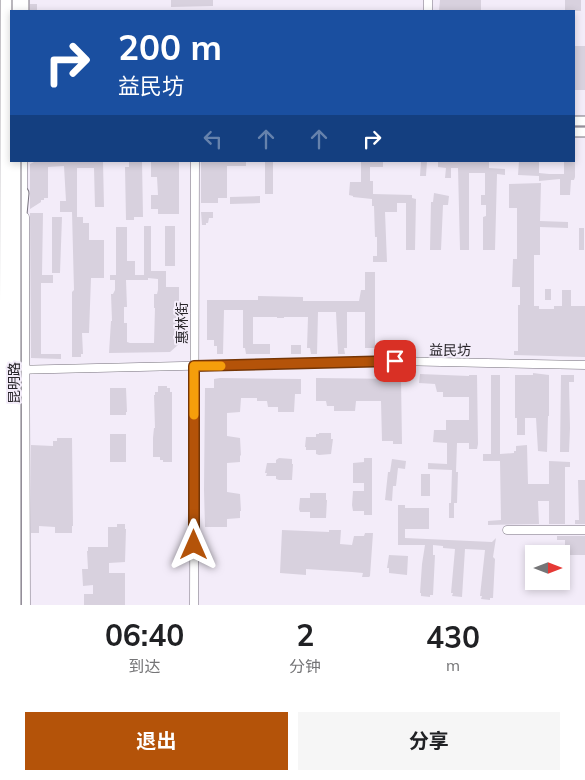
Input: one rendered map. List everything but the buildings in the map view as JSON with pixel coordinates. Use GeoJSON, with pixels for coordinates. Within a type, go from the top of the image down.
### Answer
{"type":"FeatureCollection","features":[{"type":"Feature","properties":{"kind":"highway"},"geometry":{"type":"LineString","coordinates":[[5,605],[6,0]]}},
{"type":"Feature","properties":{"kind":"highway"},"geometry":{"type":"LineString","coordinates":[[15,162],[17,605]]}},
{"type":"Feature","properties":{"kind":"highway"},"geometry":{"type":"LineString","coordinates":[[17,605],[23,576],[20,225],[23,193]]}},
{"type":"Feature","properties":{"kind":"street","name":"昆明路"},"geometry":{"type":"LineString","coordinates":[[23,162],[23,193],[26,212],[26,605]]}},
{"type":"Feature","properties":{"kind":"street","name":"惠林街"},"geometry":{"type":"LineString","coordinates":[[194,605],[195,162]]}},
{"type":"Feature","properties":{"kind":"street","name":"益民坊"},"geometry":{"type":"LineString","coordinates":[[0,370],[395,361],[585,365]]}},
{"type":"Feature","properties":{"kind":"street"},"geometry":{"type":"LineString","coordinates":[[507,530],[585,530]]}},
{"type":"Feature","properties":{"kind":"slow traffic"},"geometry":{"type":"LineString","coordinates":[[194,415],[194,366],[221,366]]}},
{"type":"Feature","properties":{"kind":"route"},"geometry":{"type":"LineString","coordinates":[[194,545],[194,366],[395,361]]}}]}
